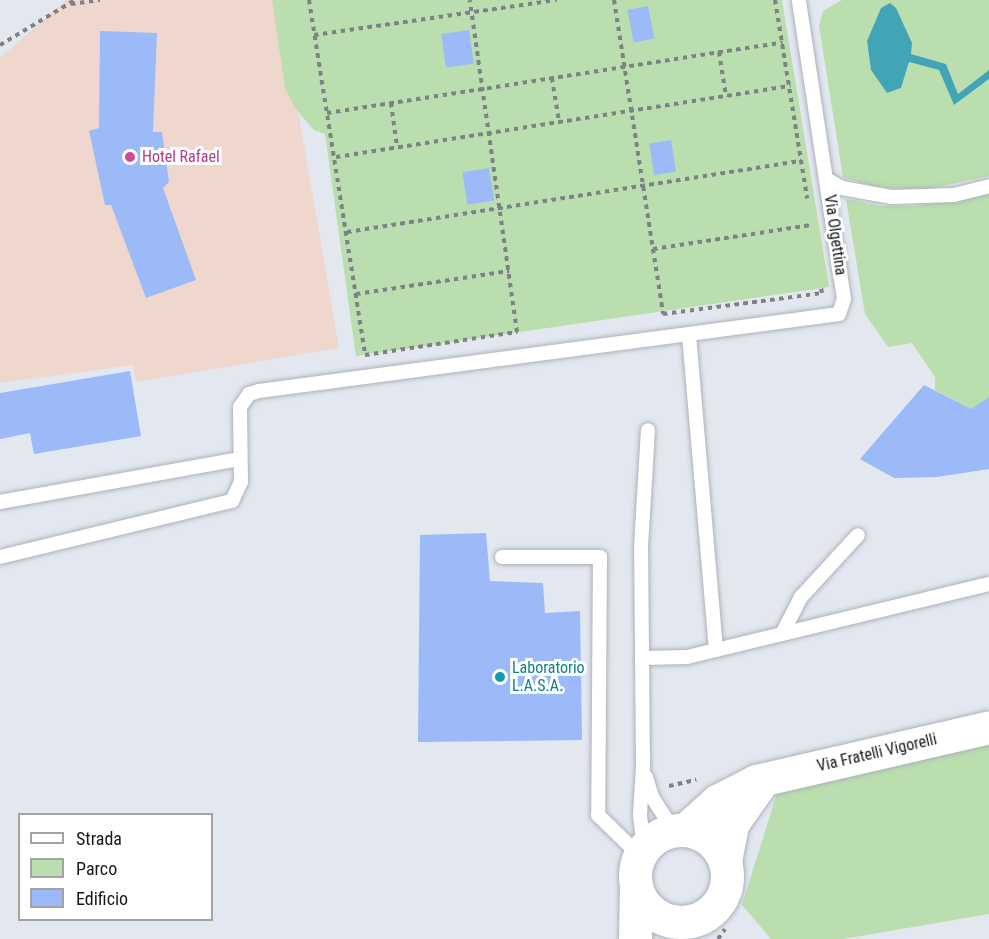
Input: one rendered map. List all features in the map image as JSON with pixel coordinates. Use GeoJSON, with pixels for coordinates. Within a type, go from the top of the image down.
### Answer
{"type":"FeatureCollection","features":[{"type":"Feature","properties":{"kind":"street","name":"Via Fratelli Vigorelli"},"geometry":{"type":"LineString","coordinates":[[679,830],[729,793],[765,779],[989,728]]}},
{"type":"Feature","properties":{"kind":"street"},"geometry":{"type":"LineString","coordinates":[[636,887],[648,909],[658,916],[711,930],[726,883],[724,861],[732,824],[765,779]]}},
{"type":"Feature","properties":{"kind":"street"},"geometry":{"type":"LineString","coordinates":[[635,939],[636,887],[642,852],[655,837],[679,830],[709,840],[724,861]]}},
{"type":"Feature","properties":{"kind":"lane","name":"Via Olgettina"},"geometry":{"type":"LineString","coordinates":[[689,335],[832,316],[843,310],[800,1]]}},
{"type":"Feature","properties":{"kind":"lane"},"geometry":{"type":"LineString","coordinates":[[826,178],[842,188],[892,197],[954,195],[989,186]]}},
{"type":"Feature","properties":{"kind":"lane"},"geometry":{"type":"LineString","coordinates":[[0,557],[224,505],[239,494],[240,407],[249,394],[689,335],[716,650]]}},
{"type":"Feature","properties":{"kind":"lane"},"geometry":{"type":"LineString","coordinates":[[642,852],[640,814],[644,766],[641,547],[648,430]]}},
{"type":"Feature","properties":{"kind":"lane"},"geometry":{"type":"LineString","coordinates":[[0,502],[240,459]]}},
{"type":"Feature","properties":{"kind":"lane"},"geometry":{"type":"LineString","coordinates":[[782,634],[801,597],[858,535]]}},
{"type":"Feature","properties":{"kind":"lane"},"geometry":{"type":"LineString","coordinates":[[502,557],[600,557],[598,815],[642,852]]}},
{"type":"Feature","properties":{"kind":"lane"},"geometry":{"type":"LineString","coordinates":[[642,658],[687,657],[989,584]]}},
{"type":"Feature","properties":{"kind":"lane"},"geometry":{"type":"LineString","coordinates":[[644,766],[652,797],[679,830]]}},
{"type":"Feature","properties":{"kind":"path"},"geometry":{"type":"LineString","coordinates":[[0,45],[75,0]]}},
{"type":"Feature","properties":{"kind":"path"},"geometry":{"type":"LineString","coordinates":[[67,5],[100,0]]}},
{"type":"Feature","properties":{"kind":"path"},"geometry":{"type":"LineString","coordinates":[[309,0],[336,157],[366,361],[390,358],[393,374]]}},
{"type":"Feature","properties":{"kind":"path"},"geometry":{"type":"LineString","coordinates":[[365,355],[517,332],[470,0]]}},
{"type":"Feature","properties":{"kind":"path"},"geometry":{"type":"LineString","coordinates":[[314,35],[556,0]]}},
{"type":"Feature","properties":{"kind":"path"},"geometry":{"type":"LineString","coordinates":[[614,0],[663,314],[822,293],[820,281]]}},
{"type":"Feature","properties":{"kind":"path"},"geometry":{"type":"LineString","coordinates":[[776,0],[808,203]]}},
{"type":"Feature","properties":{"kind":"path"},"geometry":{"type":"LineString","coordinates":[[327,113],[783,42]]}},
{"type":"Feature","properties":{"kind":"path"},"geometry":{"type":"LineString","coordinates":[[719,52],[726,96]]}},
{"type":"Feature","properties":{"kind":"path"},"geometry":{"type":"LineString","coordinates":[[552,78],[559,122]]}},
{"type":"Feature","properties":{"kind":"path"},"geometry":{"type":"LineString","coordinates":[[336,157],[789,86]]}},
{"type":"Feature","properties":{"kind":"path"},"geometry":{"type":"LineString","coordinates":[[391,103],[397,147]]}},
{"type":"Feature","properties":{"kind":"path"},"geometry":{"type":"LineString","coordinates":[[347,232],[801,161]]}},
{"type":"Feature","properties":{"kind":"path"},"geometry":{"type":"LineString","coordinates":[[810,214],[813,236]]}},
{"type":"Feature","properties":{"kind":"path"},"geometry":{"type":"LineString","coordinates":[[653,249],[811,225]]}},
{"type":"Feature","properties":{"kind":"path"},"geometry":{"type":"LineString","coordinates":[[356,294],[509,270]]}},
{"type":"Feature","properties":{"kind":"path"},"geometry":{"type":"LineString","coordinates":[[664,778],[666,787],[708,777]]}},
{"type":"Feature","properties":{"kind":"shaded area"},"geometry":{"type":"Polygon","coordinates":[[[66,0],[279,0],[339,348],[136,382],[133,365],[0,383],[0,58],[66,0]]]}},
{"type":"Feature","properties":{"kind":"green space"},"geometry":{"type":"Polygon","coordinates":[[[272,0],[782,0],[829,287],[356,356],[325,134],[314,130],[295,108],[285,88],[272,0]]]}},
{"type":"Feature","properties":{"kind":"green space"},"geometry":{"type":"Polygon","coordinates":[[[842,0],[989,0],[989,70],[958,94],[946,64],[911,54],[881,8],[867,41],[871,70],[887,93],[901,88],[909,62],[939,70],[954,105],[989,79],[989,176],[923,190],[875,187],[843,177],[819,26],[823,11],[842,0]]]}},
{"type":"Feature","properties":{"kind":"green space"},"geometry":{"type":"Polygon","coordinates":[[[989,194],[989,397],[971,409],[935,390],[935,377],[912,343],[888,347],[865,314],[846,199],[881,206],[915,206],[989,194]]]}},
{"type":"Feature","properties":{"kind":"green space"},"geometry":{"type":"Polygon","coordinates":[[[989,744],[989,914],[843,939],[771,939],[742,905],[778,790],[989,744]]]}},
{"type":"Feature","properties":{"kind":"water"},"geometry":{"type":"Polygon","coordinates":[[[890,3],[896,8],[912,43],[911,54],[946,64],[958,94],[989,70],[989,79],[954,105],[939,70],[909,62],[901,88],[887,93],[871,70],[867,41],[881,8],[890,3]]]}},
{"type":"Feature","properties":{"kind":"building"},"geometry":{"type":"Polygon","coordinates":[[[648,6],[654,38],[634,42],[627,10],[648,6]]]}},
{"type":"Feature","properties":{"kind":"building"},"geometry":{"type":"Polygon","coordinates":[[[469,30],[474,64],[446,68],[441,34],[469,30]]]}},
{"type":"Feature","properties":{"kind":"building","name":"Hotel Rafael"},"geometry":{"type":"Polygon","coordinates":[[[100,31],[157,33],[153,132],[162,132],[169,182],[163,188],[196,280],[146,298],[111,205],[105,205],[89,131],[99,128],[100,31]]]}},
{"type":"Feature","properties":{"kind":"building"},"geometry":{"type":"Polygon","coordinates":[[[671,140],[676,172],[654,175],[649,143],[671,140]]]}},
{"type":"Feature","properties":{"kind":"building"},"geometry":{"type":"Polygon","coordinates":[[[489,168],[494,201],[467,205],[462,172],[489,168]]]}},
{"type":"Feature","properties":{"kind":"building"},"geometry":{"type":"Polygon","coordinates":[[[130,371],[141,436],[34,454],[30,433],[0,439],[0,393],[130,371]]]}},
{"type":"Feature","properties":{"kind":"building"},"geometry":{"type":"Polygon","coordinates":[[[924,385],[971,409],[989,397],[989,469],[937,477],[894,478],[860,459],[924,385]]]}},
{"type":"Feature","properties":{"kind":"building","name":"Laboratorio L.A.S.A."},"geometry":{"type":"Polygon","coordinates":[[[486,533],[490,581],[543,583],[545,613],[580,611],[582,740],[418,742],[420,535],[486,533]]]}},
{"type":"Feature","properties":{"kind":"place","name":"Hotel Rafael"},"geometry":{"type":"Point","coordinates":[130,157]}},
{"type":"Feature","properties":{"kind":"place","name":"Laboratorio L.A.S.A."},"geometry":{"type":"Point","coordinates":[500,677]}}]}
